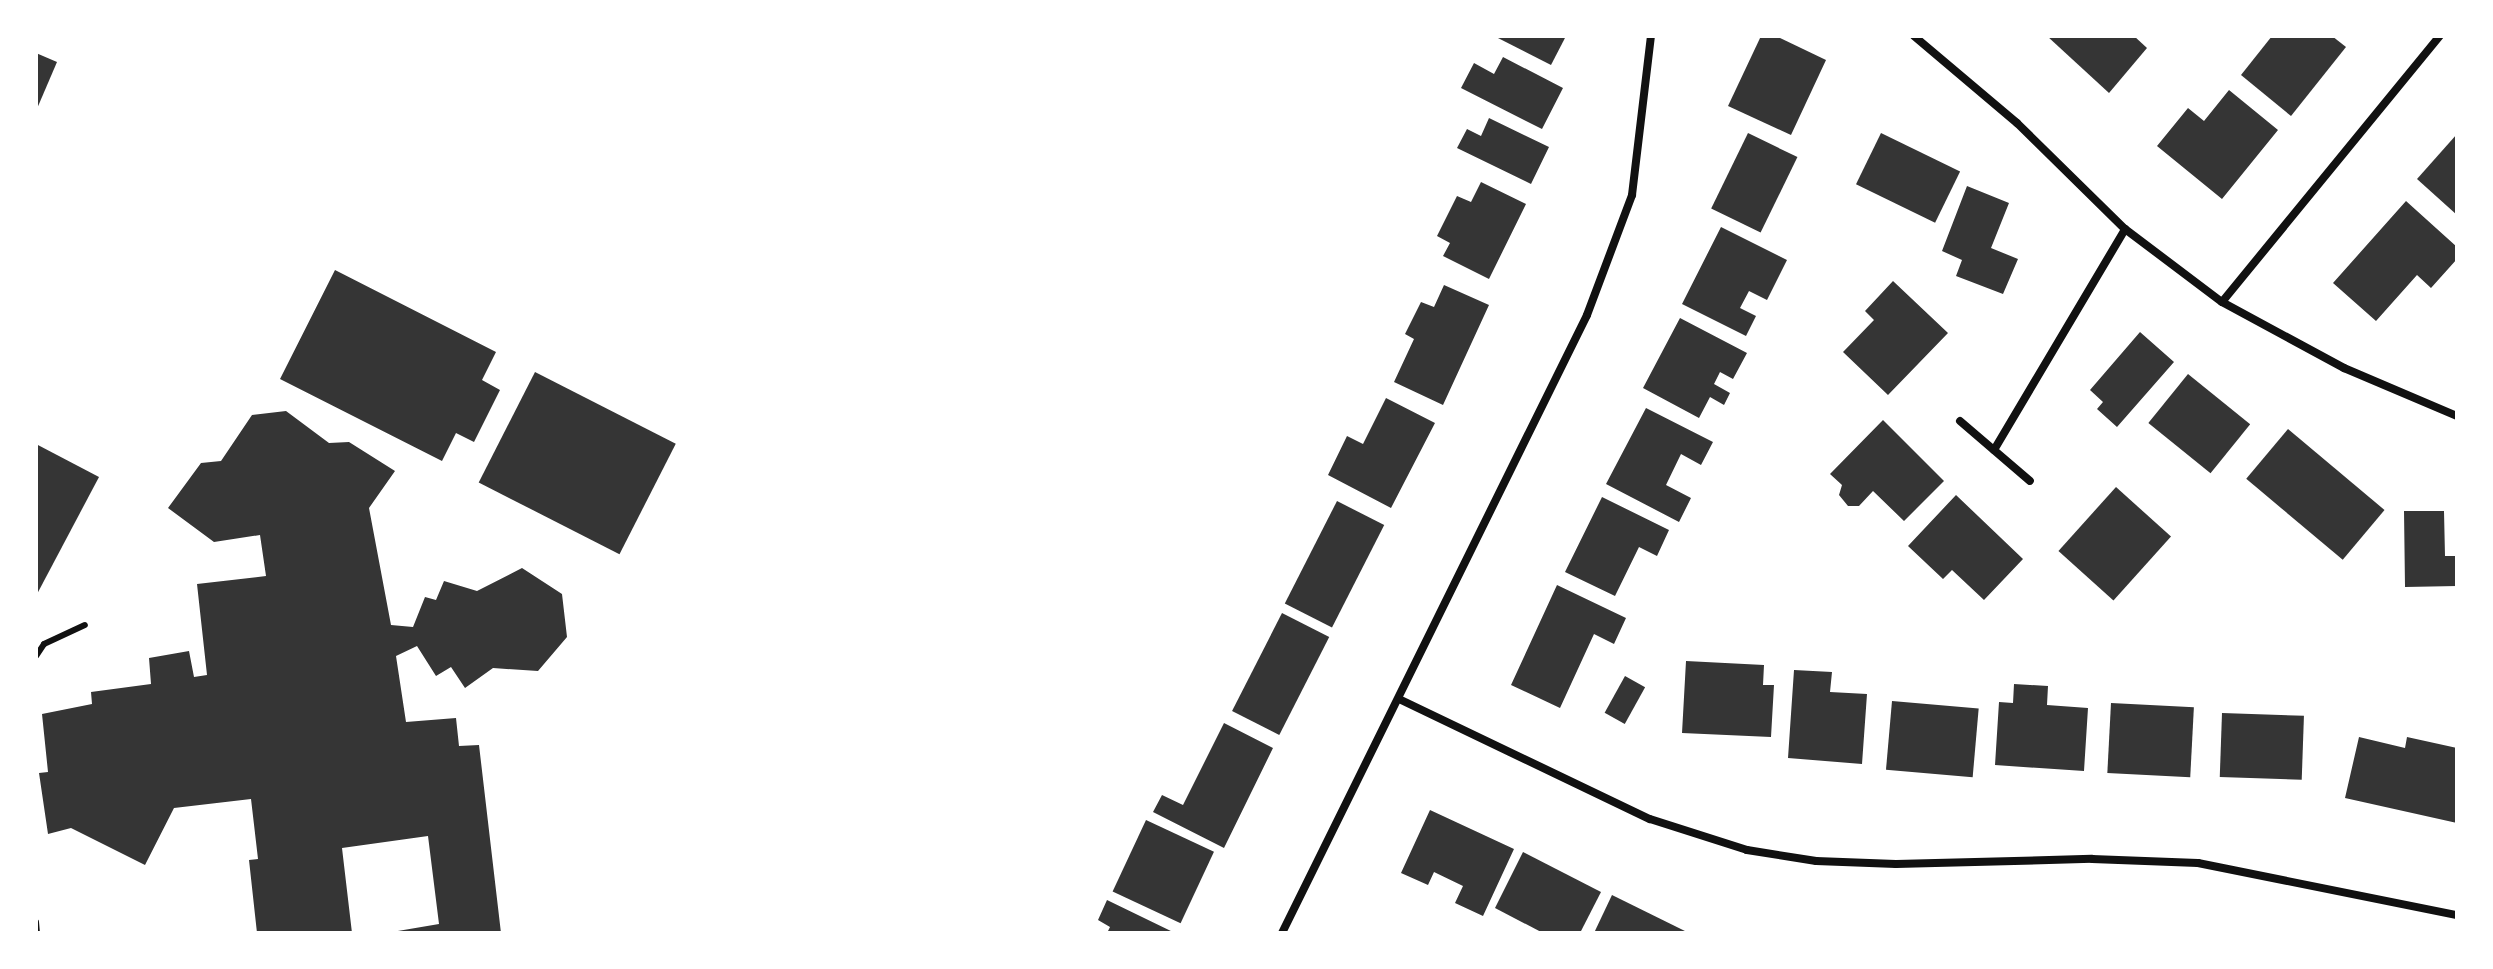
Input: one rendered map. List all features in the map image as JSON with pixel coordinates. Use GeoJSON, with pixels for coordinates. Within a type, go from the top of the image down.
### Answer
{"type":"FeatureCollection","features":[{"type":"Feature","properties":{"kind":"street"},"geometry":{"type":"LineString","coordinates":[[1282,933],[1587,315],[1632,195],[1651,36]]}},
{"type":"Feature","properties":{"kind":"street"},"geometry":{"type":"LineString","coordinates":[[1914,36],[2017,123],[2125,229],[2222,302],[2344,368],[2457,416]]}},
{"type":"Feature","properties":{"kind":"street"},"geometry":{"type":"LineString","coordinates":[[2222,302],[2440,36]]}},
{"type":"Feature","properties":{"kind":"street"},"geometry":{"type":"LineString","coordinates":[[1994,450],[2125,229]]}},
{"type":"Feature","properties":{"kind":"street"},"geometry":{"type":"LineString","coordinates":[[1960,421],[2030,481]]}},
{"type":"Feature","properties":{"kind":"street"},"geometry":{"type":"LineString","coordinates":[[1399,699],[1650,819],[1747,850],[1816,861],[1896,864],[2092,859],[2198,863],[2457,915]]}},
{"type":"Feature","properties":{"kind":"lane"},"geometry":{"type":"LineString","coordinates":[[36,656],[44,644],[85,625]]}},
{"type":"Feature","properties":{"kind":"lane"},"geometry":{"type":"LineString","coordinates":[[36,922],[37,933]]}},
{"type":"Feature","properties":{"kind":"building"},"geometry":{"type":"Polygon","coordinates":[[[1494,36],[1566,36],[1551,65],[1494,36]]]}},
{"type":"Feature","properties":{"kind":"building"},"geometry":{"type":"Polygon","coordinates":[[[1761,36],[1776,36],[1826,60],[1791,135],[1728,106],[1761,36]]]}},
{"type":"Feature","properties":{"kind":"building"},"geometry":{"type":"Polygon","coordinates":[[[2047,36],[2134,36],[2147,48],[2109,93],[2047,36]]]}},
{"type":"Feature","properties":{"kind":"building"},"geometry":{"type":"Polygon","coordinates":[[[2272,36],[2332,36],[2346,47],[2291,116],[2241,75],[2272,36]]]}},
{"type":"Feature","properties":{"kind":"building"},"geometry":{"type":"Polygon","coordinates":[[[36,53],[57,62],[36,111],[36,53]]]}},
{"type":"Feature","properties":{"kind":"building"},"geometry":{"type":"Polygon","coordinates":[[[1503,57],[1563,88],[1542,129],[1461,88],[1474,63],[1494,74],[1503,57]]]}},
{"type":"Feature","properties":{"kind":"building"},"geometry":{"type":"Polygon","coordinates":[[[2229,90],[2278,130],[2222,199],[2157,146],[2188,108],[2204,121],[2229,90]]]}},
{"type":"Feature","properties":{"kind":"building"},"geometry":{"type":"Polygon","coordinates":[[[1489,118],[1549,147],[1531,184],[1457,148],[1467,129],[1481,136],[1489,118]]]}},
{"type":"Feature","properties":{"kind":"building"},"geometry":{"type":"Polygon","coordinates":[[[1748,133],[1797,157],[1761,233],[1711,208],[1748,133]]]}},
{"type":"Feature","properties":{"kind":"building"},"geometry":{"type":"Polygon","coordinates":[[[1881,133],[1960,172],[1935,223],[1856,184],[1881,133]]]}},
{"type":"Feature","properties":{"kind":"building"},"geometry":{"type":"Polygon","coordinates":[[[2457,134],[2457,215],[2417,179],[2457,134]]]}},
{"type":"Feature","properties":{"kind":"building"},"geometry":{"type":"Polygon","coordinates":[[[1481,182],[1526,204],[1489,279],[1443,256],[1450,243],[1437,236],[1457,196],[1471,202],[1481,182]]]}},
{"type":"Feature","properties":{"kind":"building"},"geometry":{"type":"Polygon","coordinates":[[[1967,186],[2009,203],[1991,248],[2018,259],[2003,294],[1956,276],[1962,260],[1942,251],[1967,186]]]}},
{"type":"Feature","properties":{"kind":"building"},"geometry":{"type":"Polygon","coordinates":[[[2406,201],[2457,247],[2457,259],[2431,288],[2417,275],[2376,321],[2333,283],[2406,201]]]}},
{"type":"Feature","properties":{"kind":"building"},"geometry":{"type":"Polygon","coordinates":[[[1721,227],[1787,260],[1767,300],[1749,291],[1740,308],[1756,316],[1746,336],[1682,304],[1721,227]]]}},
{"type":"Feature","properties":{"kind":"building"},"geometry":{"type":"Polygon","coordinates":[[[335,270],[496,352],[482,380],[500,390],[474,442],[456,433],[442,461],[280,379],[335,270]]]}},
{"type":"Feature","properties":{"kind":"building"},"geometry":{"type":"Polygon","coordinates":[[[1893,281],[1948,333],[1888,395],[1843,352],[1874,320],[1865,311],[1893,281]]]}},
{"type":"Feature","properties":{"kind":"building"},"geometry":{"type":"Polygon","coordinates":[[[1444,285],[1489,305],[1443,405],[1394,382],[1414,339],[1405,334],[1421,302],[1434,307],[1444,285]]]}},
{"type":"Feature","properties":{"kind":"building"},"geometry":{"type":"Polygon","coordinates":[[[1680,318],[1747,353],[1733,379],[1720,372],[1714,384],[1730,393],[1724,405],[1710,397],[1699,418],[1643,388],[1680,318]]]}},
{"type":"Feature","properties":{"kind":"building"},"geometry":{"type":"Polygon","coordinates":[[[2140,332],[2174,362],[2117,427],[2097,409],[2103,402],[2090,390],[2140,332]]]}},
{"type":"Feature","properties":{"kind":"building"},"geometry":{"type":"Polygon","coordinates":[[[535,372],[676,444],[619,554],[479,482],[535,372]]]}},
{"type":"Feature","properties":{"kind":"building"},"geometry":{"type":"Polygon","coordinates":[[[2188,374],[2250,424],[2211,473],[2148,423],[2188,374]]]}},
{"type":"Feature","properties":{"kind":"building"},"geometry":{"type":"Polygon","coordinates":[[[1386,398],[1435,423],[1391,508],[1328,475],[1347,436],[1363,444],[1386,398]]]}},
{"type":"Feature","properties":{"kind":"building"},"geometry":{"type":"Polygon","coordinates":[[[1646,408],[1713,442],[1701,465],[1681,454],[1666,485],[1691,498],[1679,522],[1606,484],[1646,408]]]}},
{"type":"Feature","properties":{"kind":"building"},"geometry":{"type":"Polygon","coordinates":[[[286,411],[329,443],[349,442],[395,471],[369,508],[391,625],[413,627],[425,597],[436,600],[444,581],[477,591],[522,568],[562,594],[567,637],[538,671],[493,668],[465,688],[451,667],[436,676],[417,646],[396,656],[406,722],[456,718],[459,746],[479,745],[501,933],[386,933],[439,924],[428,836],[342,848],[352,933],[257,933],[249,860],[258,859],[251,799],[174,808],[145,865],[71,828],[48,834],[39,773],[48,772],[42,714],[92,704],[91,692],[151,684],[149,658],[189,651],[194,677],[207,675],[197,584],[266,576],[260,535],[214,542],[168,508],[201,463],[221,461],[252,415],[286,411]]]}},
{"type":"Feature","properties":{"kind":"building"},"geometry":{"type":"Polygon","coordinates":[[[1883,420],[1944,481],[1904,521],[1873,491],[1859,506],[1848,506],[1839,495],[1842,485],[1830,474],[1883,420]]]}},
{"type":"Feature","properties":{"kind":"building"},"geometry":{"type":"Polygon","coordinates":[[[2288,429],[2385,510],[2343,560],[2246,479],[2288,429]]]}},
{"type":"Feature","properties":{"kind":"building"},"geometry":{"type":"Polygon","coordinates":[[[36,444],[99,477],[36,596],[36,444]]]}},
{"type":"Feature","properties":{"kind":"building"},"geometry":{"type":"Polygon","coordinates":[[[2116,487],[2171,537],[2113,600],[2058,551],[2116,487]]]}},
{"type":"Feature","properties":{"kind":"building"},"geometry":{"type":"Polygon","coordinates":[[[1956,495],[2023,559],[1984,600],[1952,570],[1943,579],[1908,546],[1956,495]]]}},
{"type":"Feature","properties":{"kind":"building"},"geometry":{"type":"Polygon","coordinates":[[[1602,497],[1669,530],[1657,556],[1639,547],[1615,596],[1565,572],[1602,497]]]}},
{"type":"Feature","properties":{"kind":"building"},"geometry":{"type":"Polygon","coordinates":[[[1337,501],[1384,525],[1332,628],[1285,603],[1337,501]]]}},
{"type":"Feature","properties":{"kind":"building"},"geometry":{"type":"Polygon","coordinates":[[[2404,511],[2444,511],[2445,556],[2457,556],[2457,586],[2405,587],[2404,511]]]}},
{"type":"Feature","properties":{"kind":"building"},"geometry":{"type":"Polygon","coordinates":[[[1557,585],[1626,618],[1614,644],[1594,634],[1560,708],[1511,685],[1557,585]]]}},
{"type":"Feature","properties":{"kind":"building"},"geometry":{"type":"Polygon","coordinates":[[[1282,613],[1329,637],[1279,735],[1232,711],[1282,613]]]}},
{"type":"Feature","properties":{"kind":"building"},"geometry":{"type":"Polygon","coordinates":[[[1686,661],[1764,665],[1763,685],[1774,685],[1771,737],[1682,733],[1686,661]]]}},
{"type":"Feature","properties":{"kind":"building"},"geometry":{"type":"Polygon","coordinates":[[[1794,670],[1832,672],[1830,692],[1867,694],[1862,764],[1788,758],[1794,670]]]}},
{"type":"Feature","properties":{"kind":"building"},"geometry":{"type":"Polygon","coordinates":[[[1625,676],[1645,687],[1625,724],[1605,713],[1625,676]]]}},
{"type":"Feature","properties":{"kind":"building"},"geometry":{"type":"Polygon","coordinates":[[[2014,684],[2048,686],[2047,705],[2088,708],[2084,771],[1995,765],[1999,702],[2013,703],[2014,684]]]}},
{"type":"Feature","properties":{"kind":"building"},"geometry":{"type":"Polygon","coordinates":[[[1892,701],[1979,709],[1973,777],[1886,770],[1892,701]]]}},
{"type":"Feature","properties":{"kind":"building"},"geometry":{"type":"Polygon","coordinates":[[[2111,703],[2194,707],[2190,777],[2107,773],[2111,703]]]}},
{"type":"Feature","properties":{"kind":"building"},"geometry":{"type":"Polygon","coordinates":[[[2222,713],[2304,716],[2302,780],[2220,777],[2222,713]]]}},
{"type":"Feature","properties":{"kind":"building"},"geometry":{"type":"Polygon","coordinates":[[[1224,723],[1273,748],[1224,848],[1153,812],[1162,795],[1183,805],[1224,723]]]}},
{"type":"Feature","properties":{"kind":"building"},"geometry":{"type":"Polygon","coordinates":[[[2359,737],[2405,748],[2407,737],[2457,748],[2457,823],[2345,798],[2359,737]]]}},
{"type":"Feature","properties":{"kind":"building"},"geometry":{"type":"Polygon","coordinates":[[[1430,810],[1514,849],[1483,916],[1455,903],[1463,886],[1434,872],[1428,885],[1401,873],[1430,810]]]}},
{"type":"Feature","properties":{"kind":"building"},"geometry":{"type":"Polygon","coordinates":[[[1146,820],[1214,852],[1181,923],[1113,892],[1146,820]]]}},
{"type":"Feature","properties":{"kind":"building"},"geometry":{"type":"Polygon","coordinates":[[[1523,852],[1601,892],[1580,933],[1543,933],[1495,908],[1523,852]]]}},
{"type":"Feature","properties":{"kind":"building"},"geometry":{"type":"Polygon","coordinates":[[[1612,895],[1689,933],[1594,933],[1612,895]]]}},
{"type":"Feature","properties":{"kind":"building"},"geometry":{"type":"Polygon","coordinates":[[[1107,900],[1175,933],[1107,933],[1110,927],[1098,920],[1107,900]]]}}]}
